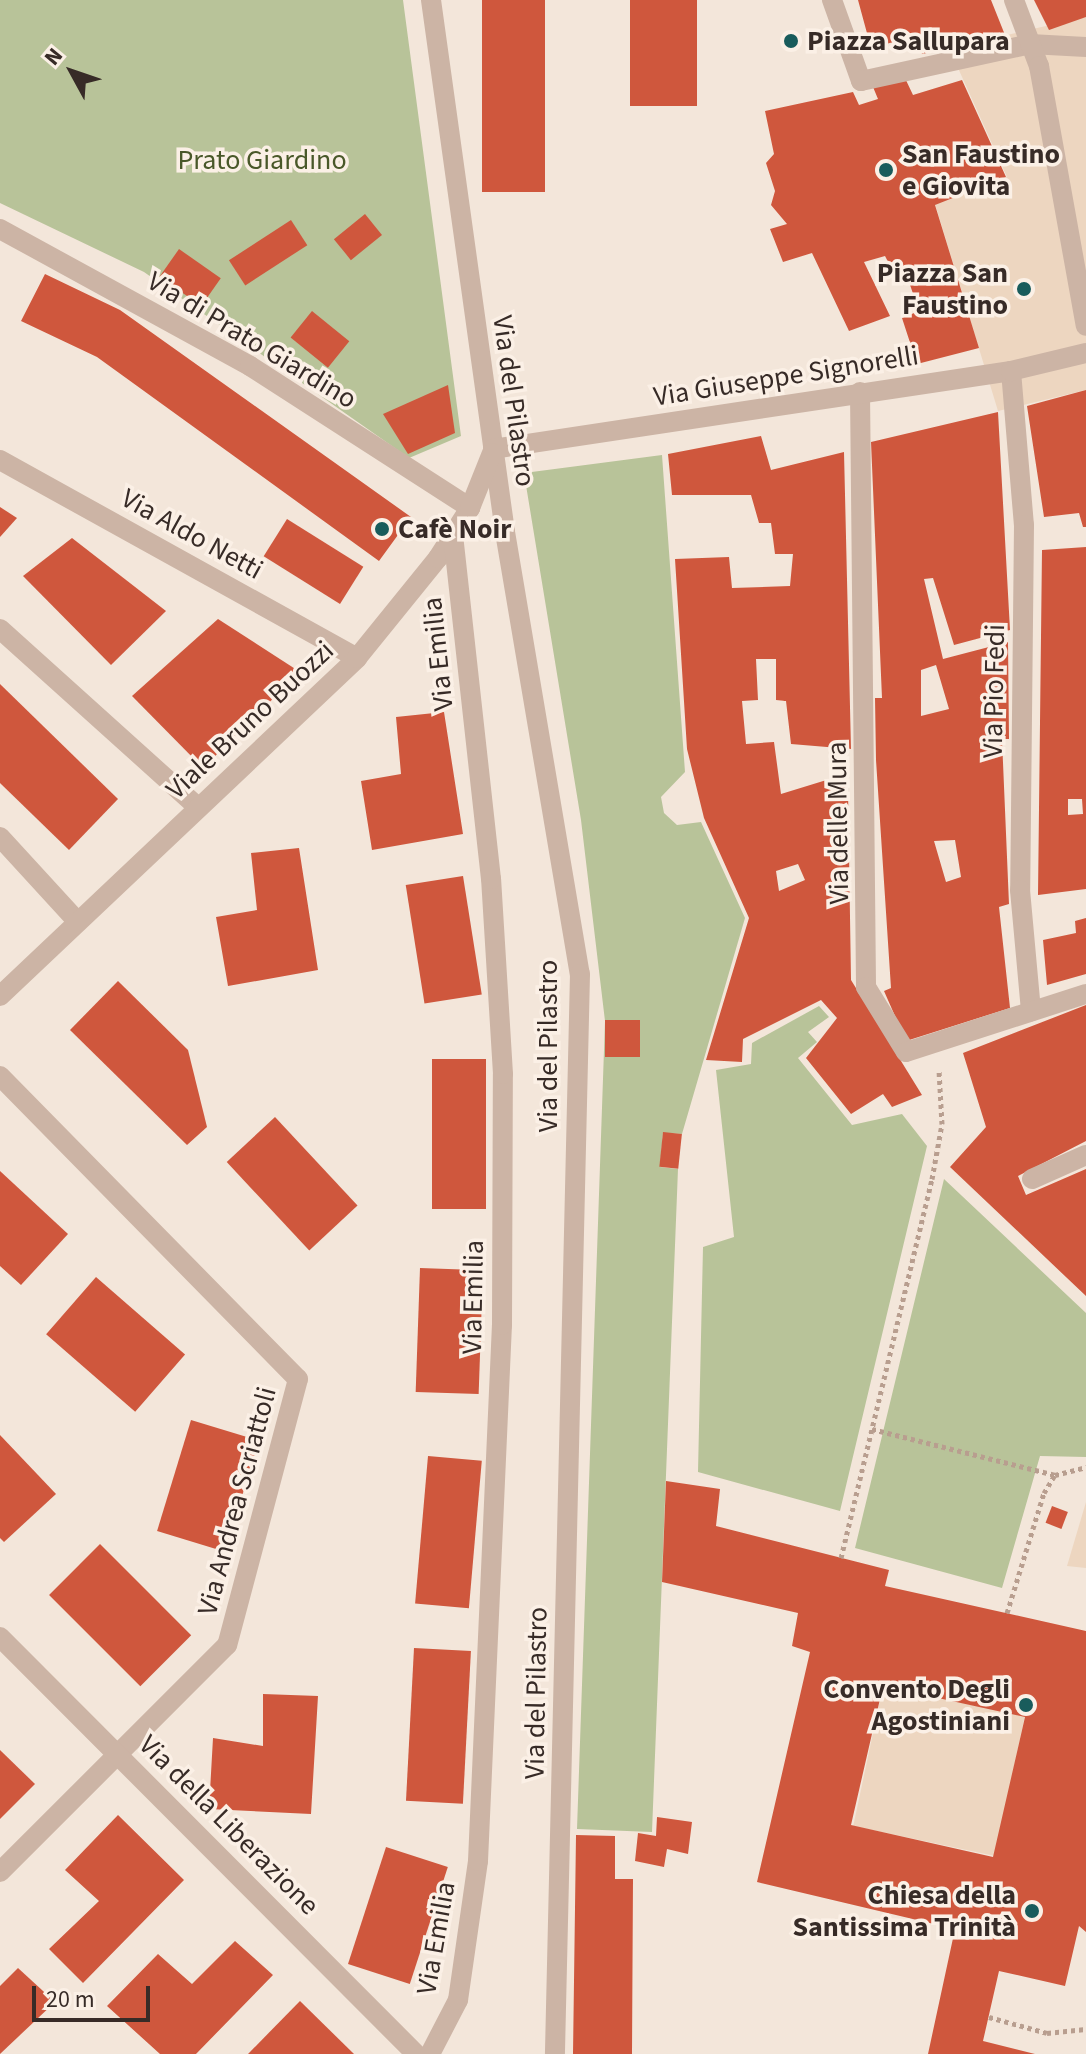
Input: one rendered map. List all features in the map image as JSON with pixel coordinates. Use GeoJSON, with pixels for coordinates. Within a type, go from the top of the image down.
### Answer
{"type":"FeatureCollection","features":[{"type":"Feature","properties":{"kind":"street","name":"Via del Pilastro"},"geometry":{"type":"LineString","coordinates":[[431,0],[493,449],[580,974],[555,2054]]}},
{"type":"Feature","properties":{"kind":"street"},"geometry":{"type":"LineString","coordinates":[[832,0],[861,81],[1030,44],[1086,47]]}},
{"type":"Feature","properties":{"kind":"street"},"geometry":{"type":"LineString","coordinates":[[1014,0],[1030,44],[1086,326]]}},
{"type":"Feature","properties":{"kind":"street","name":"Via di Prato Giardino"},"geometry":{"type":"LineString","coordinates":[[0,229],[250,366],[470,508]]}},
{"type":"Feature","properties":{"kind":"street","name":"Via Giuseppe Signorelli"},"geometry":{"type":"LineString","coordinates":[[493,449],[1011,371],[1086,353]]}},
{"type":"Feature","properties":{"kind":"street","name":"Via Pio Fedi"},"geometry":{"type":"LineString","coordinates":[[1011,371],[1024,525],[1020,890],[1031,1012]]}},
{"type":"Feature","properties":{"kind":"street","name":"Via delle Mura"},"geometry":{"type":"LineString","coordinates":[[860,392],[866,987],[906,1052],[1086,994]]}},
{"type":"Feature","properties":{"kind":"street","name":"Viale Bruno Buozzi"},"geometry":{"type":"LineString","coordinates":[[0,996],[357,658],[470,508],[493,449]]}},
{"type":"Feature","properties":{"kind":"street","name":"Via Aldo Netti"},"geometry":{"type":"LineString","coordinates":[[0,460],[357,658]]}},
{"type":"Feature","properties":{"kind":"street","name":"Via Emilia"},"geometry":{"type":"LineString","coordinates":[[430,2054],[458,2000],[478,1861],[502,1325],[503,1074],[491,879],[453,534]]}},
{"type":"Feature","properties":{"kind":"street"},"geometry":{"type":"LineString","coordinates":[[0,629],[198,807]]}},
{"type":"Feature","properties":{"kind":"street"},"geometry":{"type":"LineString","coordinates":[[0,837],[78,922]]}},
{"type":"Feature","properties":{"kind":"street","name":"Via Andrea Scriattoli"},"geometry":{"type":"LineString","coordinates":[[0,1076],[298,1379],[227,1645],[0,1872]]}},
{"type":"Feature","properties":{"kind":"street"},"geometry":{"type":"LineString","coordinates":[[1032,1179],[1086,1155]]}},
{"type":"Feature","properties":{"kind":"street","name":"Via della Liberazione"},"geometry":{"type":"LineString","coordinates":[[0,1637],[416,2054]]}},
{"type":"Feature","properties":{"kind":"path"},"geometry":{"type":"LineString","coordinates":[[841,1558],[942,1124],[935,1044]]}},
{"type":"Feature","properties":{"kind":"path"},"geometry":{"type":"LineString","coordinates":[[872,1429],[1055,1475],[1086,1467]]}},
{"type":"Feature","properties":{"kind":"path"},"geometry":{"type":"LineString","coordinates":[[1007,1613],[1055,1475]]}},
{"type":"Feature","properties":{"kind":"path"},"geometry":{"type":"LineString","coordinates":[[989,2017],[1047,2033],[1086,2029]]}},
{"type":"Feature","properties":{"kind":"green space","name":"Prato Giardino"},"geometry":{"type":"Polygon","coordinates":[[[0,0],[403,0],[461,436],[409,458],[144,272],[0,203],[0,0]]]}},
{"type":"Feature","properties":{"kind":"green space"},"geometry":{"type":"Polygon","coordinates":[[[662,455],[685,772],[661,797],[664,813],[677,825],[701,822],[745,918],[682,1134],[663,1133],[660,1167],[678,1169],[652,1832],[577,1829],[605,1021],[581,820],[524,473],[662,455]]]}},
{"type":"Feature","properties":{"kind":"green space"},"geometry":{"type":"Polygon","coordinates":[[[819,1006],[829,1017],[808,1032],[817,1042],[798,1058],[852,1125],[902,1114],[927,1146],[840,1511],[698,1472],[703,1247],[734,1237],[716,1070],[751,1064],[752,1043],[819,1006]]]}},
{"type":"Feature","properties":{"kind":"green space"},"geometry":{"type":"Polygon","coordinates":[[[944,1179],[1086,1313],[1086,1457],[1040,1456],[1002,1588],[855,1548],[944,1179]]]}},
{"type":"Feature","properties":{"kind":"shaded area","name":"Piazza San Faustino"},"geometry":{"type":"Polygon","coordinates":[[[1086,17],[1086,390],[998,411],[935,204],[1007,177],[949,48],[1086,17]]]}},
{"type":"Feature","properties":{"kind":"shaded area"},"geometry":{"type":"Polygon","coordinates":[[[1086,1502],[1086,1568],[1067,1566],[1086,1502]]]}},
{"type":"Feature","properties":{"kind":"shaded area"},"geometry":{"type":"Polygon","coordinates":[[[883,1686],[1025,1716],[995,1856],[853,1826],[883,1686]]]}},
{"type":"Feature","properties":{"kind":"building"},"geometry":{"type":"Polygon","coordinates":[[[482,0],[545,0],[545,192],[482,192],[482,0]]]}},
{"type":"Feature","properties":{"kind":"building"},"geometry":{"type":"Polygon","coordinates":[[[630,0],[697,0],[697,106],[630,106],[630,0]]]}},
{"type":"Feature","properties":{"kind":"building"},"geometry":{"type":"Polygon","coordinates":[[[858,0],[991,0],[1005,35],[922,54],[916,36],[871,48],[858,0]]]}},
{"type":"Feature","properties":{"kind":"building"},"geometry":{"type":"Polygon","coordinates":[[[1034,0],[1086,0],[1086,17],[1049,30],[1034,0]]]}},
{"type":"Feature","properties":{"kind":"building","name":"San Faustino e Giovita"},"geometry":{"type":"Polygon","coordinates":[[[904,76],[913,95],[962,80],[1006,177],[935,205],[979,348],[917,364],[902,318],[919,311],[909,282],[900,285],[885,256],[864,262],[890,316],[849,331],[812,253],[783,262],[770,229],[787,224],[771,205],[775,191],[766,163],[774,154],[765,111],[853,92],[859,105],[878,99],[873,87],[904,76]]]}},
{"type":"Feature","properties":{"kind":"building"},"geometry":{"type":"Polygon","coordinates":[[[365,214],[382,235],[351,260],[334,239],[365,214]]]}},
{"type":"Feature","properties":{"kind":"building"},"geometry":{"type":"Polygon","coordinates":[[[291,220],[307,245],[245,285],[229,260],[291,220]]]}},
{"type":"Feature","properties":{"kind":"building"},"geometry":{"type":"Polygon","coordinates":[[[179,249],[221,278],[201,306],[159,277],[179,249]]]}},
{"type":"Feature","properties":{"kind":"building"},"geometry":{"type":"Polygon","coordinates":[[[45,274],[120,310],[411,517],[379,561],[97,357],[21,321],[45,274]]]}},
{"type":"Feature","properties":{"kind":"building"},"geometry":{"type":"Polygon","coordinates":[[[312,311],[349,341],[328,368],[291,337],[312,311]]]}},
{"type":"Feature","properties":{"kind":"building"},"geometry":{"type":"Polygon","coordinates":[[[448,385],[455,433],[408,454],[383,414],[448,385]]]}},
{"type":"Feature","properties":{"kind":"building"},"geometry":{"type":"Polygon","coordinates":[[[1086,390],[1086,527],[1083,527],[1079,513],[1044,517],[1027,406],[1086,390]]]}},
{"type":"Feature","properties":{"kind":"building"},"geometry":{"type":"Polygon","coordinates":[[[998,412],[1010,630],[954,645],[933,578],[924,579],[943,659],[1008,642],[1009,739],[1002,739],[1009,904],[999,907],[1010,1008],[906,1041],[884,991],[891,988],[876,760],[875,698],[882,698],[871,442],[998,412]],[[936,665],[921,670],[921,716],[949,709],[936,665]],[[955,840],[934,841],[946,882],[961,877],[955,840]]]}},
{"type":"Feature","properties":{"kind":"building"},"geometry":{"type":"Polygon","coordinates":[[[761,436],[771,470],[844,452],[851,749],[791,744],[786,701],[776,700],[776,659],[756,659],[758,700],[742,701],[746,744],[774,742],[781,794],[833,778],[848,790],[851,980],[922,1095],[892,1107],[883,1094],[851,1114],[806,1058],[837,1018],[821,1000],[743,1039],[742,1062],[706,1060],[749,918],[704,818],[687,749],[675,559],[729,557],[732,588],[790,586],[793,554],[775,554],[771,523],[759,523],[751,495],[672,495],[668,454],[761,436]],[[798,864],[776,871],[779,891],[805,880],[798,864]]]}},
{"type":"Feature","properties":{"kind":"building"},"geometry":{"type":"Polygon","coordinates":[[[0,507],[17,518],[0,537],[0,507]]]}},
{"type":"Feature","properties":{"kind":"building"},"geometry":{"type":"Polygon","coordinates":[[[287,519],[363,567],[340,604],[264,556],[287,519]]]}},
{"type":"Feature","properties":{"kind":"building"},"geometry":{"type":"Polygon","coordinates":[[[72,538],[166,611],[111,665],[23,576],[72,538]]]}},
{"type":"Feature","properties":{"kind":"building"},"geometry":{"type":"Polygon","coordinates":[[[1086,547],[1086,889],[1038,895],[1042,550],[1086,547]],[[1068,799],[1068,815],[1083,814],[1082,799],[1068,799]]]}},
{"type":"Feature","properties":{"kind":"building"},"geometry":{"type":"Polygon","coordinates":[[[218,619],[300,672],[203,768],[132,696],[218,619]]]}},
{"type":"Feature","properties":{"kind":"building"},"geometry":{"type":"Polygon","coordinates":[[[0,684],[118,799],[69,850],[0,783],[0,684]]]}},
{"type":"Feature","properties":{"kind":"building"},"geometry":{"type":"Polygon","coordinates":[[[444,712],[463,834],[372,850],[361,781],[401,774],[396,717],[444,712]]]}},
{"type":"Feature","properties":{"kind":"building"},"geometry":{"type":"Polygon","coordinates":[[[299,848],[318,970],[228,986],[216,917],[257,910],[251,853],[299,848]]]}},
{"type":"Feature","properties":{"kind":"building"},"geometry":{"type":"Polygon","coordinates":[[[463,876],[482,995],[424,1004],[406,885],[463,876]]]}},
{"type":"Feature","properties":{"kind":"building"},"geometry":{"type":"Polygon","coordinates":[[[1086,918],[1086,974],[1047,985],[1043,940],[1076,933],[1075,921],[1086,918]]]}},
{"type":"Feature","properties":{"kind":"building"},"geometry":{"type":"Polygon","coordinates":[[[118,981],[188,1050],[207,1127],[187,1145],[70,1030],[118,981]]]}},
{"type":"Feature","properties":{"kind":"building"},"geometry":{"type":"Polygon","coordinates":[[[1086,1005],[1086,1141],[1018,1176],[1026,1195],[1086,1169],[1086,1296],[950,1167],[986,1127],[963,1053],[1086,1005]]]}},
{"type":"Feature","properties":{"kind":"building"},"geometry":{"type":"Polygon","coordinates":[[[605,1020],[640,1020],[640,1057],[605,1057],[605,1020]]]}},
{"type":"Feature","properties":{"kind":"building"},"geometry":{"type":"Polygon","coordinates":[[[432,1059],[486,1059],[486,1209],[432,1209],[432,1059]]]}},
{"type":"Feature","properties":{"kind":"building"},"geometry":{"type":"Polygon","coordinates":[[[275,1117],[358,1205],[309,1251],[227,1162],[275,1117]]]}},
{"type":"Feature","properties":{"kind":"building"},"geometry":{"type":"Polygon","coordinates":[[[663,1132],[682,1134],[678,1169],[659,1167],[663,1132]]]}},
{"type":"Feature","properties":{"kind":"building"},"geometry":{"type":"Polygon","coordinates":[[[0,1171],[68,1234],[21,1285],[0,1266],[0,1171]]]}},
{"type":"Feature","properties":{"kind":"building"},"geometry":{"type":"Polygon","coordinates":[[[420,1268],[483,1270],[479,1394],[416,1392],[420,1268]]]}},
{"type":"Feature","properties":{"kind":"building"},"geometry":{"type":"Polygon","coordinates":[[[96,1277],[185,1354],[135,1412],[46,1334],[96,1277]]]}},
{"type":"Feature","properties":{"kind":"building"},"geometry":{"type":"Polygon","coordinates":[[[191,1420],[259,1441],[225,1552],[157,1531],[191,1420]]]}},
{"type":"Feature","properties":{"kind":"building"},"geometry":{"type":"Polygon","coordinates":[[[0,1435],[56,1494],[4,1542],[0,1538],[0,1435]]]}},
{"type":"Feature","properties":{"kind":"building"},"geometry":{"type":"Polygon","coordinates":[[[428,1456],[482,1461],[469,1608],[415,1603],[428,1456]]]}},
{"type":"Feature","properties":{"kind":"building","name":"Convento Degli Agostiniani"},"geometry":{"type":"Polygon","coordinates":[[[666,1481],[720,1489],[716,1526],[889,1570],[885,1586],[1086,1631],[1086,1932],[1079,1926],[1065,1986],[999,1971],[983,2041],[1035,2054],[928,2054],[955,1929],[757,1882],[810,1652],[792,1646],[798,1613],[662,1582],[666,1481]],[[883,1686],[851,1825],[993,1857],[1025,1717],[883,1686]]]}},
{"type":"Feature","properties":{"kind":"building"},"geometry":{"type":"Polygon","coordinates":[[[1052,1506],[1068,1512],[1061,1529],[1046,1523],[1052,1506]]]}},
{"type":"Feature","properties":{"kind":"building"},"geometry":{"type":"Polygon","coordinates":[[[100,1544],[191,1635],[140,1686],[49,1595],[100,1544]]]}},
{"type":"Feature","properties":{"kind":"building"},"geometry":{"type":"Polygon","coordinates":[[[414,1648],[471,1651],[463,1804],[406,1801],[414,1648]]]}},
{"type":"Feature","properties":{"kind":"building"},"geometry":{"type":"Polygon","coordinates":[[[263,1694],[318,1696],[311,1814],[209,1809],[213,1738],[263,1746],[263,1694]]]}},
{"type":"Feature","properties":{"kind":"building"},"geometry":{"type":"Polygon","coordinates":[[[0,1750],[35,1784],[0,1819],[0,1750]]]}},
{"type":"Feature","properties":{"kind":"building"},"geometry":{"type":"Polygon","coordinates":[[[118,1815],[184,1880],[83,1983],[49,1949],[99,1901],[65,1870],[118,1815]]]}},
{"type":"Feature","properties":{"kind":"building"},"geometry":{"type":"Polygon","coordinates":[[[657,1817],[692,1822],[688,1854],[667,1849],[664,1867],[635,1861],[638,1833],[656,1836],[657,1817]]]}},
{"type":"Feature","properties":{"kind":"building"},"geometry":{"type":"Polygon","coordinates":[[[576,1835],[615,1836],[615,1879],[633,1879],[632,2054],[573,2054],[576,1835]]]}},
{"type":"Feature","properties":{"kind":"building"},"geometry":{"type":"Polygon","coordinates":[[[386,1847],[448,1867],[410,1984],[348,1964],[386,1847]]]}},
{"type":"Feature","properties":{"kind":"building"},"geometry":{"type":"Polygon","coordinates":[[[235,1941],[273,1975],[196,2054],[160,2054],[107,2006],[158,1954],[192,1984],[235,1941]]]}},
{"type":"Feature","properties":{"kind":"building"},"geometry":{"type":"Polygon","coordinates":[[[18,1968],[55,2002],[0,2054],[0,1986],[18,1968]]]}},
{"type":"Feature","properties":{"kind":"building"},"geometry":{"type":"Polygon","coordinates":[[[300,2001],[354,2054],[248,2054],[300,2001]]]}},
{"type":"Feature","properties":{"kind":"place","name":"Piazza Sallupara"},"geometry":{"type":"Point","coordinates":[791,41]}},
{"type":"Feature","properties":{"kind":"place","name":"San Faustino e Giovita"},"geometry":{"type":"Point","coordinates":[886,170]}},
{"type":"Feature","properties":{"kind":"place","name":"Piazza San Faustino"},"geometry":{"type":"Point","coordinates":[1024,289]}},
{"type":"Feature","properties":{"kind":"place","name":"Cafè Noir"},"geometry":{"type":"Point","coordinates":[382,529]}},
{"type":"Feature","properties":{"kind":"place","name":"Convento Degli Agostiniani"},"geometry":{"type":"Point","coordinates":[1026,1705]}},
{"type":"Feature","properties":{"kind":"place","name":"Chiesa della Santissima Trinità"},"geometry":{"type":"Point","coordinates":[1032,1911]}}]}
